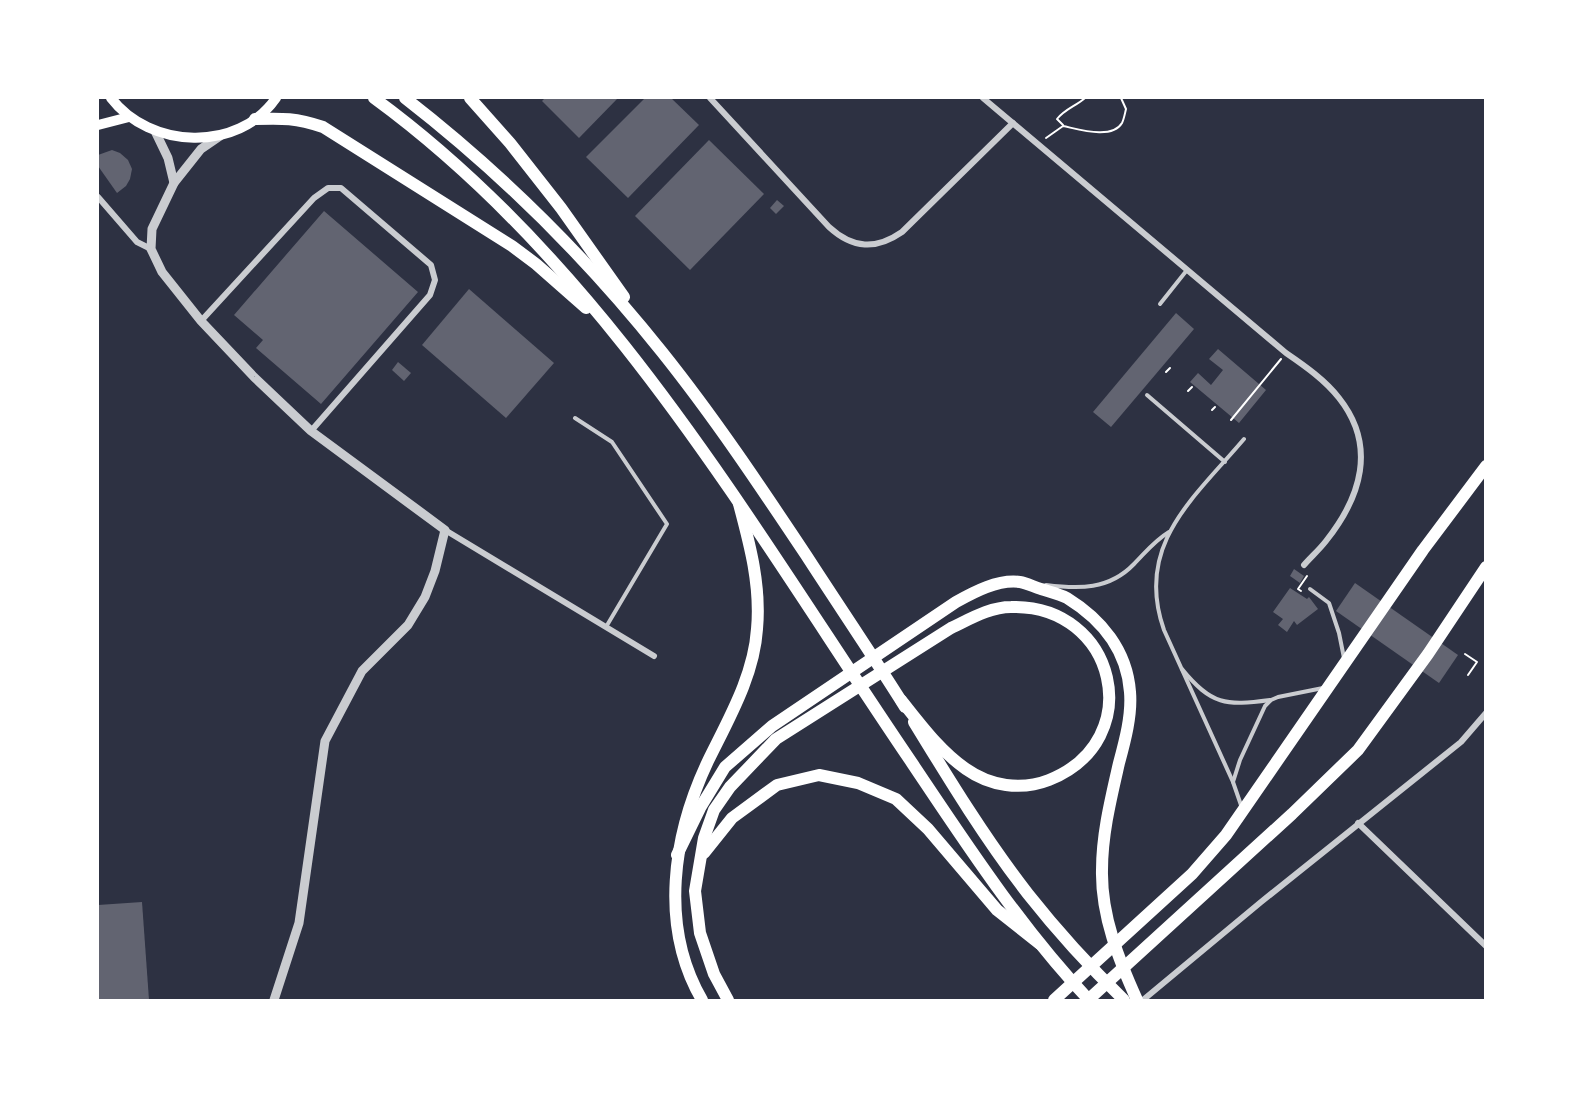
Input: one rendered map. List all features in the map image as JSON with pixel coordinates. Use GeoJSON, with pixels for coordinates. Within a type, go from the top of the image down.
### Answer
{"type":"FeatureCollection","features":[{"type":"Feature","properties":{"kind":"highway"},"geometry":{"type":"LineString","coordinates":[[374,98],[466,173],[534,240],[616,335],[660,392],[739,504],[984,869],[1040,944],[1088,1000],[1292,814],[1358,750],[1428,654],[1485,567]]}},
{"type":"Feature","properties":{"kind":"highway"},"geometry":{"type":"LineString","coordinates":[[405,98],[473,155],[539,217],[623,304],[662,352],[718,426],[856,631],[964,804],[1029,895],[1057,929],[1124,1000]]}},
{"type":"Feature","properties":{"kind":"highway"},"geometry":{"type":"LineString","coordinates":[[470,98],[490,119],[561,208],[662,352]]}},
{"type":"Feature","properties":{"kind":"highway"},"geometry":{"type":"LineString","coordinates":[[255,119],[286,117],[323,127],[512,246],[536,264],[616,335]]}},
{"type":"Feature","properties":{"kind":"highway"},"geometry":{"type":"LineString","coordinates":[[1054,1000],[1192,874],[1243,812],[1326,687],[1485,466]]}},
{"type":"Feature","properties":{"kind":"highway"},"geometry":{"type":"LineString","coordinates":[[702,1000],[692,982],[679,939],[675,883],[677,855],[688,807],[748,673],[757,631],[757,593],[752,551],[739,504]]}},
{"type":"Feature","properties":{"kind":"highway"},"geometry":{"type":"LineString","coordinates":[[677,855],[700,808],[726,767],[772,726],[956,602],[977,591],[1000,584],[1019,582],[1063,596],[1086,610],[1102,625],[1116,645],[1126,669],[1131,692],[1129,715],[1104,839],[1102,894],[1108,925],[1118,956],[1137,1000]]}},
{"type":"Feature","properties":{"kind":"highway"},"geometry":{"type":"LineString","coordinates":[[728,1000],[714,974],[700,933],[695,891],[700,859],[704,838],[714,810],[730,787],[776,739],[951,628],[980,614],[1010,607],[1041,609],[1072,624],[1092,645],[1106,668],[1111,691],[1107,719],[1097,741],[1080,761],[1059,776],[1038,784],[1011,786],[987,780],[966,769],[938,745],[901,700]]}},
{"type":"Feature","properties":{"kind":"highway"},"geometry":{"type":"LineString","coordinates":[[700,859],[732,818],[777,784],[819,775],[858,783],[896,799],[928,829],[997,910],[1040,944]]}},
{"type":"Feature","properties":{"kind":"main road"},"geometry":{"type":"LineString","coordinates":[[111,98],[129,117],[155,131],[181,138],[220,136],[255,119],[276,98]]}},
{"type":"Feature","properties":{"kind":"main road"},"geometry":{"type":"LineString","coordinates":[[98,125],[129,117]]}},
{"type":"Feature","properties":{"kind":"street"},"geometry":{"type":"LineString","coordinates":[[710,98],[829,227],[850,242],[862,244],[877,244],[892,239],[902,232],[1013,123]]}},
{"type":"Feature","properties":{"kind":"street"},"geometry":{"type":"LineString","coordinates":[[983,98],[1286,353],[1311,371],[1338,397],[1354,424],[1361,454],[1360,479],[1352,500],[1326,541],[1304,565]]}},
{"type":"Feature","properties":{"kind":"street"},"geometry":{"type":"LineString","coordinates":[[155,131],[168,158],[174,183]]}},
{"type":"Feature","properties":{"kind":"street"},"geometry":{"type":"LineString","coordinates":[[220,136],[201,149],[174,183],[152,229],[151,249],[162,272],[201,321],[254,377],[311,431],[445,530],[654,656]]}},
{"type":"Feature","properties":{"kind":"street"},"geometry":{"type":"LineString","coordinates":[[201,321],[314,198],[328,188],[341,188],[431,265],[435,280],[430,295],[311,431]]}},
{"type":"Feature","properties":{"kind":"street"},"geometry":{"type":"LineString","coordinates":[[98,196],[137,242],[151,249]]}},
{"type":"Feature","properties":{"kind":"street"},"geometry":{"type":"LineString","coordinates":[[274,1000],[300,923],[324,741],[362,671],[408,624],[425,597],[445,530]]}},
{"type":"Feature","properties":{"kind":"street"},"geometry":{"type":"LineString","coordinates":[[1143,1000],[1358,823],[1461,742],[1485,713]]}},
{"type":"Feature","properties":{"kind":"street"},"geometry":{"type":"LineString","coordinates":[[1358,823],[1485,946]]}},
{"type":"Feature","properties":{"kind":"lane"},"geometry":{"type":"LineString","coordinates":[[1160,304],[1188,269]]}},
{"type":"Feature","properties":{"kind":"lane"},"geometry":{"type":"LineString","coordinates":[[1147,395],[1225,462]]}},
{"type":"Feature","properties":{"kind":"lane"},"geometry":{"type":"LineString","coordinates":[[575,418],[612,442],[667,524],[606,627]]}},
{"type":"Feature","properties":{"kind":"lane"},"geometry":{"type":"LineString","coordinates":[[1243,812],[1233,782],[1160,620],[1156,598],[1156,575],[1159,556],[1169,532],[1184,510],[1244,439]]}},
{"type":"Feature","properties":{"kind":"lane"},"geometry":{"type":"LineString","coordinates":[[1019,582],[1086,588],[1103,585],[1119,577],[1133,566],[1154,541],[1169,532]]}},
{"type":"Feature","properties":{"kind":"lane"},"geometry":{"type":"LineString","coordinates":[[1310,589],[1329,603],[1340,633],[1344,662]]}},
{"type":"Feature","properties":{"kind":"lane"},"geometry":{"type":"LineString","coordinates":[[1178,663],[1194,683],[1208,694],[1235,704],[1271,700],[1326,687]]}},
{"type":"Feature","properties":{"kind":"lane"},"geometry":{"type":"LineString","coordinates":[[1233,782],[1251,734],[1265,706],[1271,700]]}},
{"type":"Feature","properties":{"kind":"path"},"geometry":{"type":"LineString","coordinates":[[1085,98],[1076,106],[1065,109],[1057,119],[1063,126],[1091,132],[1112,131],[1121,124],[1126,109],[1121,98]]}},
{"type":"Feature","properties":{"kind":"path"},"geometry":{"type":"LineString","coordinates":[[1040,145],[1048,136],[1063,126]]}},
{"type":"Feature","properties":{"kind":"path"},"geometry":{"type":"LineString","coordinates":[[1231,420],[1286,353]]}},
{"type":"Feature","properties":{"kind":"path"},"geometry":{"type":"LineString","coordinates":[[1166,372],[1170,368]]}},
{"type":"Feature","properties":{"kind":"path"},"geometry":{"type":"LineString","coordinates":[[1188,391],[1191,387]]}},
{"type":"Feature","properties":{"kind":"path"},"geometry":{"type":"LineString","coordinates":[[1212,410],[1215,407]]}},
{"type":"Feature","properties":{"kind":"path"},"geometry":{"type":"LineString","coordinates":[[1465,654],[1477,662],[1468,675]]}},
{"type":"Feature","properties":{"kind":"building"},"geometry":{"type":"Polygon","coordinates":[[[545,98],[618,98],[579,138],[542,101],[545,98]]]}},
{"type":"Feature","properties":{"kind":"building"},"geometry":{"type":"Polygon","coordinates":[[[645,98],[671,98],[699,125],[628,198],[586,157],[645,98]]]}},
{"type":"Feature","properties":{"kind":"building"},"geometry":{"type":"Polygon","coordinates":[[[709,140],[764,194],[690,270],[635,216],[709,140]]]}},
{"type":"Feature","properties":{"kind":"building"},"geometry":{"type":"Polygon","coordinates":[[[112,150],[128,160],[132,169],[126,186],[117,193],[98,166],[98,155],[112,150]]]}},
{"type":"Feature","properties":{"kind":"building"},"geometry":{"type":"Polygon","coordinates":[[[777,200],[784,206],[776,214],[770,208],[777,200]]]}},
{"type":"Feature","properties":{"kind":"building"},"geometry":{"type":"Polygon","coordinates":[[[324,211],[418,292],[321,404],[256,348],[263,340],[234,315],[324,211]]]}},
{"type":"Feature","properties":{"kind":"building"},"geometry":{"type":"Polygon","coordinates":[[[469,289],[554,363],[506,418],[422,345],[469,289]]]}},
{"type":"Feature","properties":{"kind":"building"},"geometry":{"type":"Polygon","coordinates":[[[1176,313],[1194,329],[1111,427],[1093,412],[1176,313]]]}},
{"type":"Feature","properties":{"kind":"building"},"geometry":{"type":"Polygon","coordinates":[[[1218,349],[1266,390],[1239,423],[1190,382],[1198,373],[1211,385],[1223,370],[1209,359],[1218,349]]]}},
{"type":"Feature","properties":{"kind":"building"},"geometry":{"type":"Polygon","coordinates":[[[398,362],[411,373],[404,381],[392,370],[398,362]]]}},
{"type":"Feature","properties":{"kind":"building"},"geometry":{"type":"Polygon","coordinates":[[[1294,569],[1304,576],[1300,583],[1290,576],[1294,569]]]}},
{"type":"Feature","properties":{"kind":"building"},"geometry":{"type":"Polygon","coordinates":[[[1355,583],[1458,655],[1439,683],[1336,611],[1355,583]]]}},
{"type":"Feature","properties":{"kind":"building"},"geometry":{"type":"Polygon","coordinates":[[[1290,588],[1307,599],[1309,597],[1318,609],[1297,625],[1294,621],[1287,632],[1278,625],[1283,619],[1273,612],[1290,588]]]}},
{"type":"Feature","properties":{"kind":"building"},"geometry":{"type":"Polygon","coordinates":[[[142,902],[149,1000],[98,1000],[98,905],[142,902]]]}}]}
